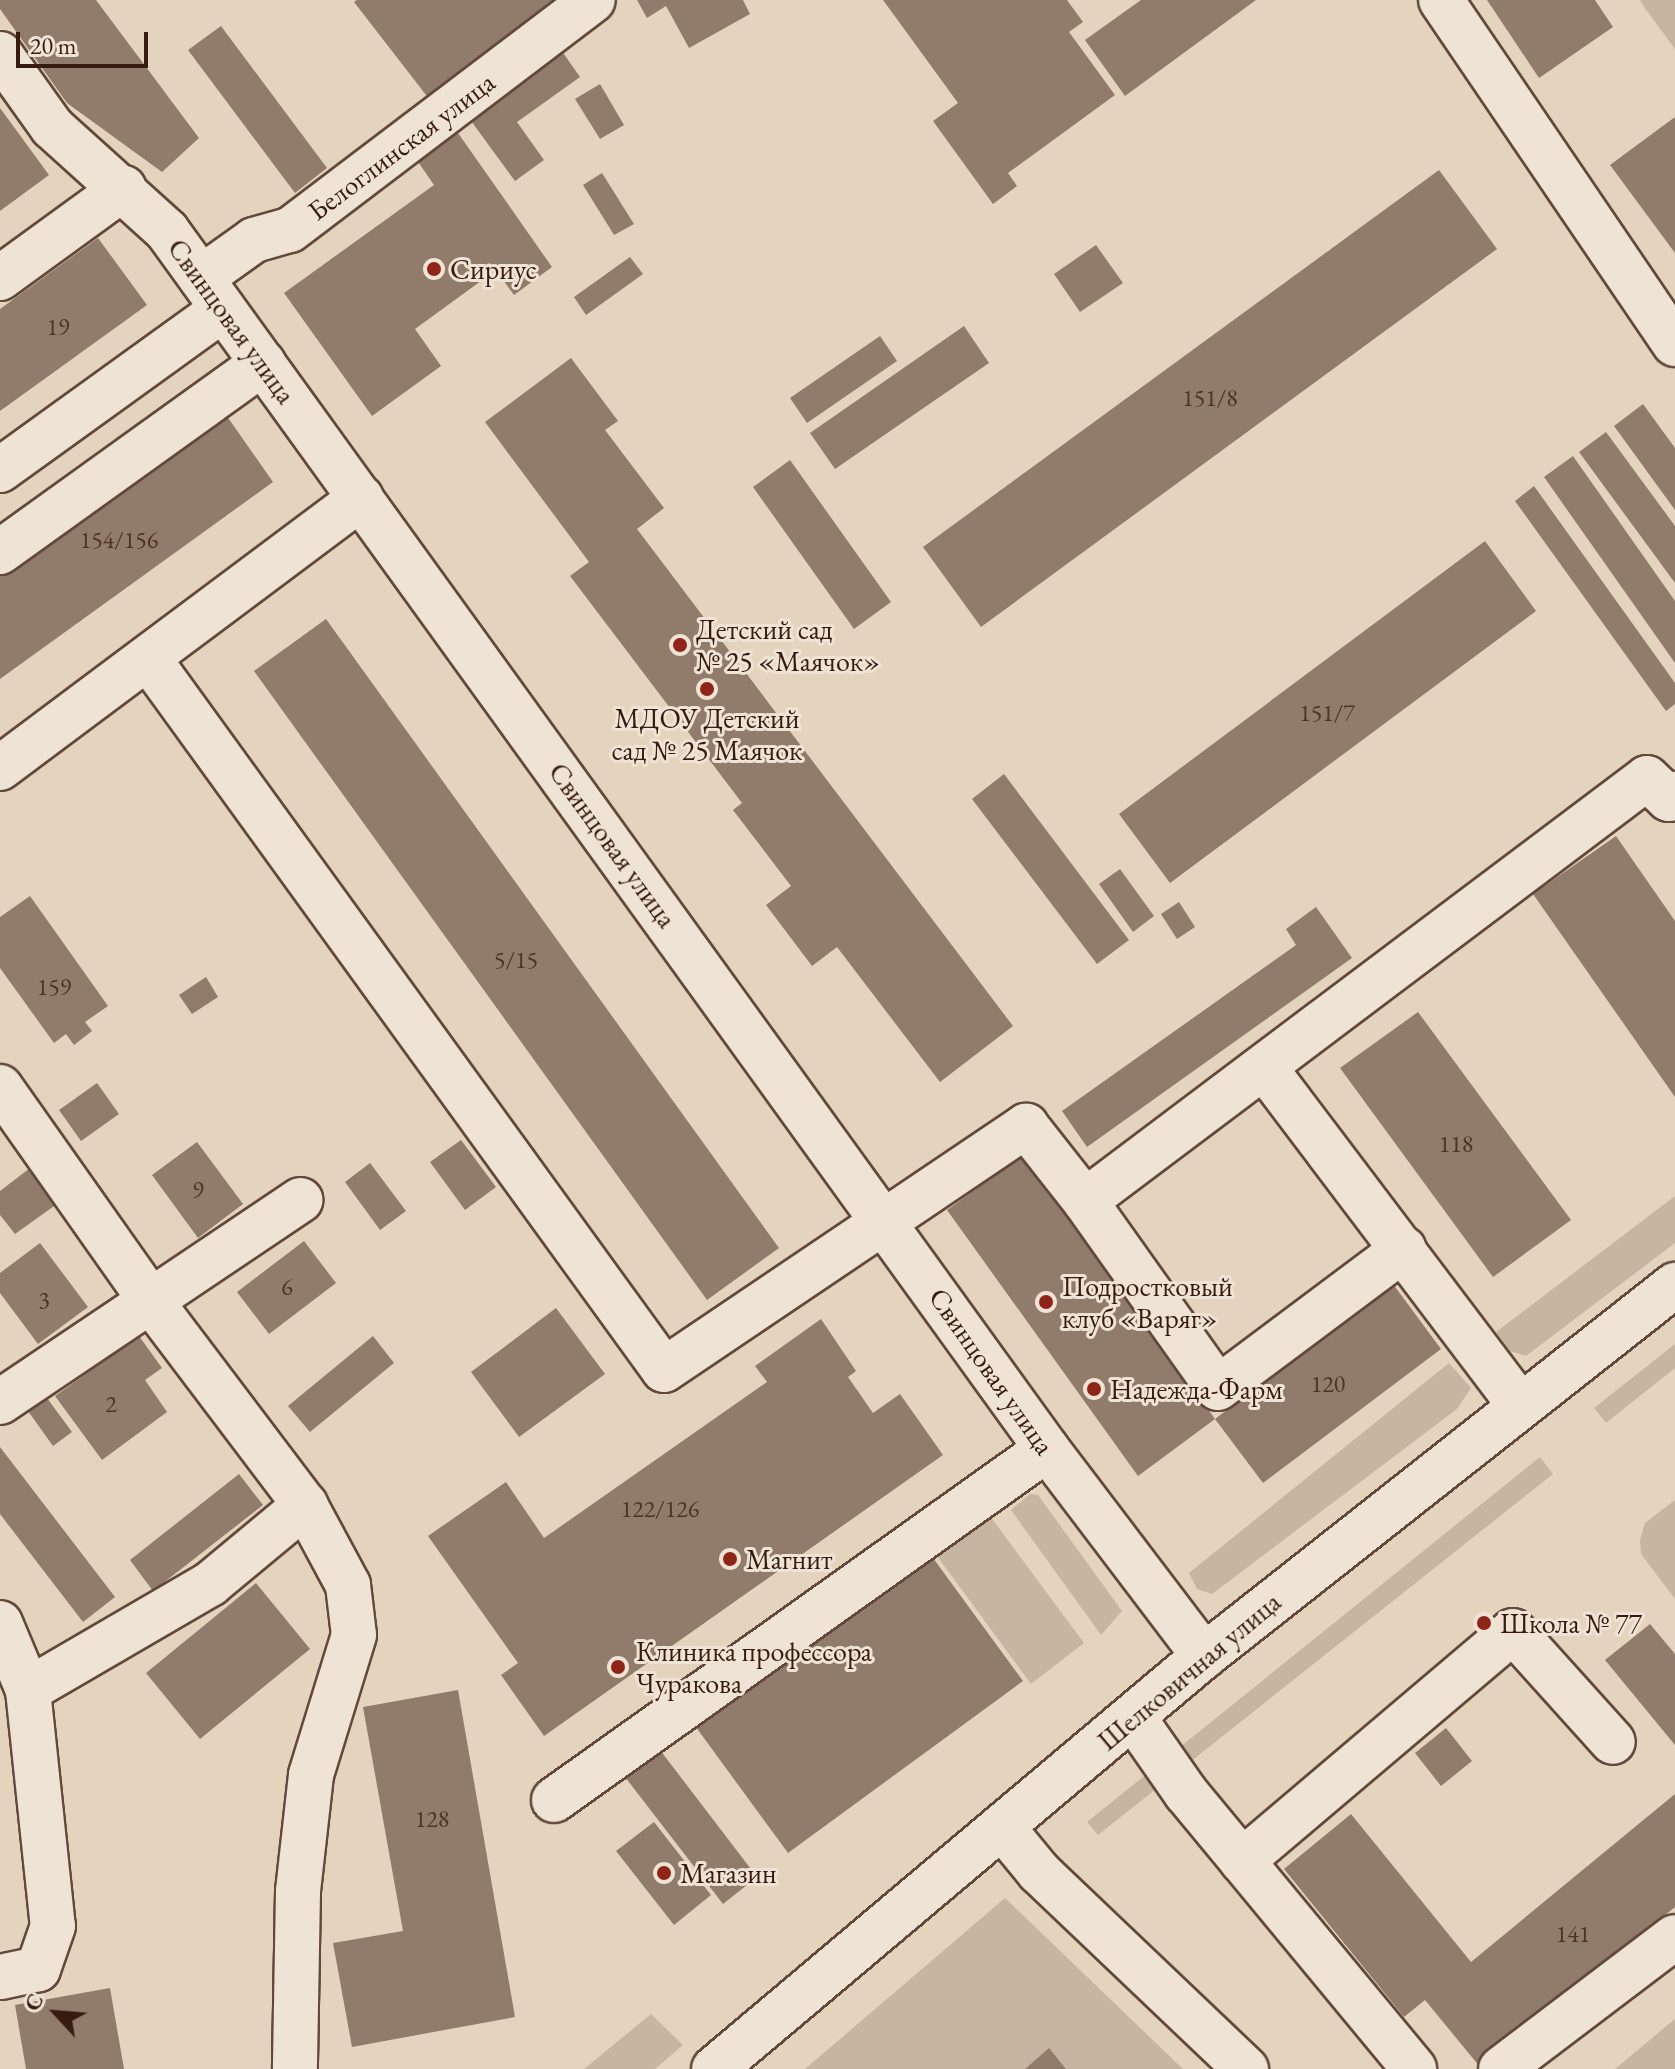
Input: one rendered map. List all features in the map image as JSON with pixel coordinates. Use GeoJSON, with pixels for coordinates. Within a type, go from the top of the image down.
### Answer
{"type":"FeatureCollection","features":[{"type":"Feature","properties":{"kind":"street","name":"Белоглинская улица"},"geometry":{"type":"LineString","coordinates":[[0,470],[212,293],[254,240],[290,230],[593,0]]}},
{"type":"Feature","properties":{"kind":"street"},"geometry":{"type":"LineString","coordinates":[[1441,0],[1675,344]]}},
{"type":"Feature","properties":{"kind":"street","name":"Свинцовая улица"},"geometry":{"type":"LineString","coordinates":[[0,54],[52,127],[124,188],[167,231],[885,1220],[1047,1449],[1204,1656]]}},
{"type":"Feature","properties":{"kind":"street"},"geometry":{"type":"LineString","coordinates":[[0,278],[124,188]]}},
{"type":"Feature","properties":{"kind":"street"},"geometry":{"type":"LineString","coordinates":[[0,552],[263,363]]}},
{"type":"Feature","properties":{"kind":"street"},"geometry":{"type":"LineString","coordinates":[[0,768],[361,498]]}},
{"type":"Feature","properties":{"kind":"street"},"geometry":{"type":"LineString","coordinates":[[148,658],[664,1370],[1026,1126],[1085,1201],[1218,1388],[1404,1249]]}},
{"type":"Feature","properties":{"kind":"street"},"geometry":{"type":"LineString","coordinates":[[1085,1201],[1647,778],[1669,799],[1675,794]]}},
{"type":"Feature","properties":{"kind":"street"},"geometry":{"type":"LineString","coordinates":[[1264,1067],[1518,1403]]}},
{"type":"Feature","properties":{"kind":"street"},"geometry":{"type":"LineString","coordinates":[[0,1087],[150,1300],[305,1505],[348,1585],[354,1635],[311,1775],[298,1891],[295,2069]]}},
{"type":"Feature","properties":{"kind":"street"},"geometry":{"type":"LineString","coordinates":[[0,1402],[301,1200]]}},
{"type":"Feature","properties":{"kind":"street","name":"Шелковичная улица"},"geometry":{"type":"LineString","coordinates":[[714,2069],[1204,1656],[1518,1403],[1675,1285]]}},
{"type":"Feature","properties":{"kind":"street"},"geometry":{"type":"LineString","coordinates":[[554,1800],[1047,1449]]}},
{"type":"Feature","properties":{"kind":"street"},"geometry":{"type":"LineString","coordinates":[[28,1690],[210,1584],[305,1505]]}},
{"type":"Feature","properties":{"kind":"street"},"geometry":{"type":"LineString","coordinates":[[0,1623],[28,1690],[53,1926],[38,1969],[0,1977]]}},
{"type":"Feature","properties":{"kind":"street"},"geometry":{"type":"LineString","coordinates":[[1242,1861],[1513,1631],[1613,1742]]}},
{"type":"Feature","properties":{"kind":"street"},"geometry":{"type":"LineString","coordinates":[[1133,1717],[1242,1861],[1414,2069]]}},
{"type":"Feature","properties":{"kind":"street"},"geometry":{"type":"LineString","coordinates":[[1002,1827],[1039,1872],[1246,2069]]}},
{"type":"Feature","properties":{"kind":"street"},"geometry":{"type":"LineString","coordinates":[[1501,2069],[1675,1937]]}},
{"type":"Feature","properties":{"kind":"shaded area"},"geometry":{"type":"Polygon","coordinates":[[[1640,0],[1675,0],[1675,49],[1644,7],[1640,0]]]}},
{"type":"Feature","properties":{"kind":"shaded area"},"geometry":{"type":"Polygon","coordinates":[[[1675,1196],[1675,1243],[1526,1356],[1510,1351],[1496,1332],[1675,1196]]]}},
{"type":"Feature","properties":{"kind":"shaded area"},"geometry":{"type":"Polygon","coordinates":[[[1675,1344],[1675,1368],[1606,1423],[1594,1408],[1675,1344]]]}},
{"type":"Feature","properties":{"kind":"shaded area"},"geometry":{"type":"Polygon","coordinates":[[[1449,1363],[1471,1388],[1457,1409],[1212,1594],[1197,1589],[1189,1573],[1449,1363]]]}},
{"type":"Feature","properties":{"kind":"shaded area"},"geometry":{"type":"Polygon","coordinates":[[[1540,1457],[1553,1474],[1098,1835],[1087,1822],[1540,1457]]]}},
{"type":"Feature","properties":{"kind":"shaded area"},"geometry":{"type":"Polygon","coordinates":[[[1030,1494],[1038,1495],[1122,1611],[1101,1635],[1011,1510],[1030,1494]]]}},
{"type":"Feature","properties":{"kind":"shaded area"},"geometry":{"type":"Polygon","coordinates":[[[1675,1500],[1675,1599],[1641,1554],[1640,1540],[1645,1523],[1675,1500]]]}},
{"type":"Feature","properties":{"kind":"shaded area"},"geometry":{"type":"Polygon","coordinates":[[[987,1512],[1084,1643],[1031,1684],[934,1552],[987,1512]]]}},
{"type":"Feature","properties":{"kind":"shaded area"},"geometry":{"type":"Polygon","coordinates":[[[1005,1898],[1183,2069],[1066,2069],[1049,2049],[1025,2069],[805,2069],[1005,1898]]]}},
{"type":"Feature","properties":{"kind":"shaded area"},"geometry":{"type":"Polygon","coordinates":[[[651,2014],[683,2045],[655,2069],[584,2069],[651,2014]]]}},
{"type":"Feature","properties":{"kind":"shaded area"},"geometry":{"type":"Polygon","coordinates":[[[1675,2019],[1675,2069],[1615,2069],[1675,2019]]]}},
{"type":"Feature","properties":{"kind":"building"},"geometry":{"type":"Polygon","coordinates":[[[0,0],[96,0],[199,138],[162,172],[67,103],[0,9],[0,0]]]}},
{"type":"Feature","properties":{"kind":"building"},"geometry":{"type":"Polygon","coordinates":[[[575,0],[433,104],[354,2],[575,0]]]}},
{"type":"Feature","properties":{"kind":"building"},"geometry":{"type":"Polygon","coordinates":[[[637,0],[743,0],[750,14],[689,48],[666,6],[647,18],[637,0]]]}},
{"type":"Feature","properties":{"kind":"building"},"geometry":{"type":"Polygon","coordinates":[[[883,0],[1067,0],[1083,22],[1069,32],[1115,95],[1008,173],[1017,186],[993,204],[933,121],[958,103],[883,0]]]}},
{"type":"Feature","properties":{"kind":"building"},"geometry":{"type":"Polygon","coordinates":[[[1141,0],[1256,0],[1125,96],[1085,40],[1141,0]]]}},
{"type":"Feature","properties":{"kind":"building"},"geometry":{"type":"Polygon","coordinates":[[[1487,0],[1595,0],[1613,27],[1539,78],[1487,0]]]}},
{"type":"Feature","properties":{"kind":"building"},"geometry":{"type":"Polygon","coordinates":[[[221,26],[327,168],[295,193],[188,50],[221,26]]]}},
{"type":"Feature","properties":{"kind":"building"},"geometry":{"type":"Polygon","coordinates":[[[559,47],[580,77],[517,122],[544,160],[515,181],[466,114],[559,47]]]}},
{"type":"Feature","properties":{"kind":"building"},"geometry":{"type":"Polygon","coordinates":[[[600,84],[624,125],[600,139],[575,99],[600,84]]]}},
{"type":"Feature","properties":{"kind":"building"},"geometry":{"type":"Polygon","coordinates":[[[0,108],[49,175],[0,211],[0,108]]]}},
{"type":"Feature","properties":{"kind":"building"},"geometry":{"type":"Polygon","coordinates":[[[1675,117],[1675,253],[1610,165],[1675,117]]]}},
{"type":"Feature","properties":{"kind":"building","name":"Сириус"},"geometry":{"type":"Polygon","coordinates":[[[451,123],[552,267],[514,295],[496,270],[415,329],[441,366],[372,416],[284,293],[434,185],[412,153],[451,123]]]}},
{"type":"Feature","properties":{"kind":"building"},"geometry":{"type":"Polygon","coordinates":[[[1439,170],[1497,249],[981,627],[923,547],[1439,170]]]}},
{"type":"Feature","properties":{"kind":"building"},"geometry":{"type":"Polygon","coordinates":[[[602,173],[634,224],[614,235],[583,185],[602,173]]]}},
{"type":"Feature","properties":{"kind":"building"},"geometry":{"type":"Polygon","coordinates":[[[98,238],[147,305],[0,411],[0,309],[98,238]]]}},
{"type":"Feature","properties":{"kind":"building"},"geometry":{"type":"Polygon","coordinates":[[[1096,245],[1123,283],[1080,312],[1054,274],[1096,245]]]}},
{"type":"Feature","properties":{"kind":"building"},"geometry":{"type":"Polygon","coordinates":[[[630,257],[643,274],[586,315],[574,297],[630,257]]]}},
{"type":"Feature","properties":{"kind":"building"},"geometry":{"type":"Polygon","coordinates":[[[964,326],[989,363],[835,469],[810,433],[964,326]]]}},
{"type":"Feature","properties":{"kind":"building"},"geometry":{"type":"Polygon","coordinates":[[[880,336],[897,361],[807,423],[790,398],[880,336]]]}},
{"type":"Feature","properties":{"kind":"building","name":"МДОУ Детский сад № 25 Маячок"},"geometry":{"type":"Polygon","coordinates":[[[571,358],[618,421],[605,430],[664,508],[637,529],[1013,1026],[940,1082],[837,947],[812,966],[766,905],[791,886],[733,810],[742,803],[570,576],[589,562],[485,422],[571,358]]]}},
{"type":"Feature","properties":{"kind":"building"},"geometry":{"type":"Polygon","coordinates":[[[1643,404],[1675,448],[1675,510],[1614,426],[1643,404]]]}},
{"type":"Feature","properties":{"kind":"building"},"geometry":{"type":"Polygon","coordinates":[[[224,412],[273,482],[0,679],[0,573],[224,412]]]}},
{"type":"Feature","properties":{"kind":"building"},"geometry":{"type":"Polygon","coordinates":[[[1606,432],[1675,526],[1675,583],[1579,452],[1606,432]]]}},
{"type":"Feature","properties":{"kind":"building"},"geometry":{"type":"Polygon","coordinates":[[[1573,456],[1675,601],[1675,663],[1544,477],[1573,456]]]}},
{"type":"Feature","properties":{"kind":"building"},"geometry":{"type":"Polygon","coordinates":[[[790,460],[891,602],[854,629],[753,487],[790,460]]]}},
{"type":"Feature","properties":{"kind":"building"},"geometry":{"type":"Polygon","coordinates":[[[1534,486],[1675,683],[1675,704],[1666,711],[1515,501],[1534,486]]]}},
{"type":"Feature","properties":{"kind":"building"},"geometry":{"type":"Polygon","coordinates":[[[1485,541],[1536,611],[1170,883],[1119,814],[1485,541]]]}},
{"type":"Feature","properties":{"kind":"building"},"geometry":{"type":"Polygon","coordinates":[[[326,619],[779,1248],[707,1300],[254,671],[326,619]]]}},
{"type":"Feature","properties":{"kind":"building"},"geometry":{"type":"Polygon","coordinates":[[[1004,774],[1129,940],[1097,964],[972,799],[1004,774]]]}},
{"type":"Feature","properties":{"kind":"building"},"geometry":{"type":"Polygon","coordinates":[[[1616,836],[1675,921],[1675,1097],[1533,894],[1616,836]]]}},
{"type":"Feature","properties":{"kind":"building"},"geometry":{"type":"Polygon","coordinates":[[[1120,869],[1154,916],[1133,932],[1099,884],[1120,869]]]}},
{"type":"Feature","properties":{"kind":"building"},"geometry":{"type":"Polygon","coordinates":[[[30,896],[108,1006],[85,1022],[92,1031],[74,1045],[66,1034],[54,1043],[0,968],[0,917],[30,896]]]}},
{"type":"Feature","properties":{"kind":"building"},"geometry":{"type":"Polygon","coordinates":[[[1179,902],[1195,927],[1177,939],[1161,914],[1179,902]]]}},
{"type":"Feature","properties":{"kind":"building"},"geometry":{"type":"Polygon","coordinates":[[[1316,907],[1352,958],[1087,1147],[1062,1111],[1296,945],[1286,929],[1316,907]]]}},
{"type":"Feature","properties":{"kind":"building"},"geometry":{"type":"Polygon","coordinates":[[[206,977],[218,997],[192,1014],[179,995],[206,977]]]}},
{"type":"Feature","properties":{"kind":"building"},"geometry":{"type":"Polygon","coordinates":[[[1418,1012],[1571,1220],[1493,1277],[1340,1068],[1418,1012]]]}},
{"type":"Feature","properties":{"kind":"building"},"geometry":{"type":"Polygon","coordinates":[[[97,1083],[119,1114],[81,1141],[59,1110],[97,1083]]]}},
{"type":"Feature","properties":{"kind":"building"},"geometry":{"type":"Polygon","coordinates":[[[461,1140],[496,1187],[465,1210],[430,1162],[461,1140]]]}},
{"type":"Feature","properties":{"kind":"building"},"geometry":{"type":"Polygon","coordinates":[[[197,1142],[243,1204],[198,1238],[152,1175],[197,1142]]]}},
{"type":"Feature","properties":{"kind":"building"},"geometry":{"type":"Polygon","coordinates":[[[1026,1153],[1215,1419],[1138,1476],[947,1210],[1026,1153]]]}},
{"type":"Feature","properties":{"kind":"building"},"geometry":{"type":"Polygon","coordinates":[[[370,1163],[406,1211],[380,1230],[345,1182],[370,1163]]]}},
{"type":"Feature","properties":{"kind":"building"},"geometry":{"type":"Polygon","coordinates":[[[30,1168],[57,1204],[15,1234],[0,1215],[0,1191],[30,1168]]]}},
{"type":"Feature","properties":{"kind":"building"},"geometry":{"type":"Polygon","coordinates":[[[304,1241],[336,1283],[269,1334],[237,1292],[304,1241]]]}},
{"type":"Feature","properties":{"kind":"building"},"geometry":{"type":"Polygon","coordinates":[[[40,1243],[88,1307],[38,1344],[0,1293],[0,1273],[40,1243]]]}},
{"type":"Feature","properties":{"kind":"building"},"geometry":{"type":"Polygon","coordinates":[[[1393,1284],[1441,1349],[1263,1483],[1215,1419],[1393,1284]]]}},
{"type":"Feature","properties":{"kind":"building"},"geometry":{"type":"Polygon","coordinates":[[[556,1308],[605,1374],[519,1437],[471,1372],[556,1308]]]}},
{"type":"Feature","properties":{"kind":"building"},"geometry":{"type":"Polygon","coordinates":[[[821,1319],[856,1371],[848,1377],[873,1413],[900,1394],[943,1455],[544,1736],[501,1675],[518,1663],[428,1536],[506,1482],[544,1538],[767,1382],[755,1366],[821,1319]]]}},
{"type":"Feature","properties":{"kind":"building"},"geometry":{"type":"Polygon","coordinates":[[[139,1336],[162,1368],[145,1380],[167,1412],[102,1460],[55,1396],[139,1336]]]}},
{"type":"Feature","properties":{"kind":"building"},"geometry":{"type":"Polygon","coordinates":[[[373,1336],[394,1363],[310,1432],[288,1406],[373,1336]]]}},
{"type":"Feature","properties":{"kind":"building"},"geometry":{"type":"Polygon","coordinates":[[[47,1398],[72,1432],[53,1446],[28,1411],[47,1398]]]}},
{"type":"Feature","properties":{"kind":"building"},"geometry":{"type":"Polygon","coordinates":[[[0,1447],[115,1597],[83,1622],[0,1514],[0,1447]]]}},
{"type":"Feature","properties":{"kind":"building"},"geometry":{"type":"Polygon","coordinates":[[[239,1474],[263,1505],[153,1591],[130,1560],[239,1474]]]}},
{"type":"Feature","properties":{"kind":"building"},"geometry":{"type":"Polygon","coordinates":[[[925,1547],[1023,1681],[788,1853],[690,1719],[925,1547]]]}},
{"type":"Feature","properties":{"kind":"building"},"geometry":{"type":"Polygon","coordinates":[[[256,1583],[310,1649],[200,1739],[146,1673],[256,1583]]]}},
{"type":"Feature","properties":{"kind":"building"},"geometry":{"type":"Polygon","coordinates":[[[1650,1624],[1675,1654],[1675,1745],[1605,1660],[1650,1624]]]}},
{"type":"Feature","properties":{"kind":"building"},"geometry":{"type":"Polygon","coordinates":[[[458,1690],[515,2017],[352,2047],[333,1943],[403,1931],[363,1707],[458,1690]]]}},
{"type":"Feature","properties":{"kind":"building"},"geometry":{"type":"Polygon","coordinates":[[[1446,1728],[1472,1761],[1441,1786],[1415,1753],[1446,1728]]]}},
{"type":"Feature","properties":{"kind":"building"},"geometry":{"type":"Polygon","coordinates":[[[660,1750],[757,1877],[723,1904],[625,1777],[660,1750]]]}},
{"type":"Feature","properties":{"kind":"building"},"geometry":{"type":"Polygon","coordinates":[[[1675,1794],[1675,1907],[1480,2067],[1425,2000],[1404,2017],[1284,1869],[1351,1814],[1471,1962],[1675,1794]]]}},
{"type":"Feature","properties":{"kind":"building","name":"Магазин"},"geometry":{"type":"Polygon","coordinates":[[[654,1822],[711,1895],[674,1925],[616,1851],[654,1822]]]}},
{"type":"Feature","properties":{"kind":"building"},"geometry":{"type":"Polygon","coordinates":[[[110,1988],[124,2069],[26,2069],[15,2005],[110,1988]]]}},
{"type":"Feature","properties":{"kind":"building"},"geometry":{"type":"Polygon","coordinates":[[[1049,2048],[1066,2069],[1025,2069],[1049,2048]]]}},
{"type":"Feature","properties":{"kind":"place","name":"Сириус"},"geometry":{"type":"Point","coordinates":[434,269]}},
{"type":"Feature","properties":{"kind":"place","name":"Детский сад № 25 «Маячок»"},"geometry":{"type":"Point","coordinates":[680,645]}},
{"type":"Feature","properties":{"kind":"place","name":"МДОУ Детский сад № 25 Маячок"},"geometry":{"type":"Point","coordinates":[707,689]}},
{"type":"Feature","properties":{"kind":"place","name":"Подростковый клуб «Варяг»"},"geometry":{"type":"Point","coordinates":[1046,1302]}},
{"type":"Feature","properties":{"kind":"place","name":"Надежда-Фарм"},"geometry":{"type":"Point","coordinates":[1094,1389]}},
{"type":"Feature","properties":{"kind":"place","name":"Магнит"},"geometry":{"type":"Point","coordinates":[730,1559]}},
{"type":"Feature","properties":{"kind":"place","name":"Школа № 77"},"geometry":{"type":"Point","coordinates":[1484,1623]}},
{"type":"Feature","properties":{"kind":"place","name":"Клиника профессора Чуракова"},"geometry":{"type":"Point","coordinates":[618,1667]}},
{"type":"Feature","properties":{"kind":"place","name":"Магазин"},"geometry":{"type":"Point","coordinates":[664,1873]}}]}
